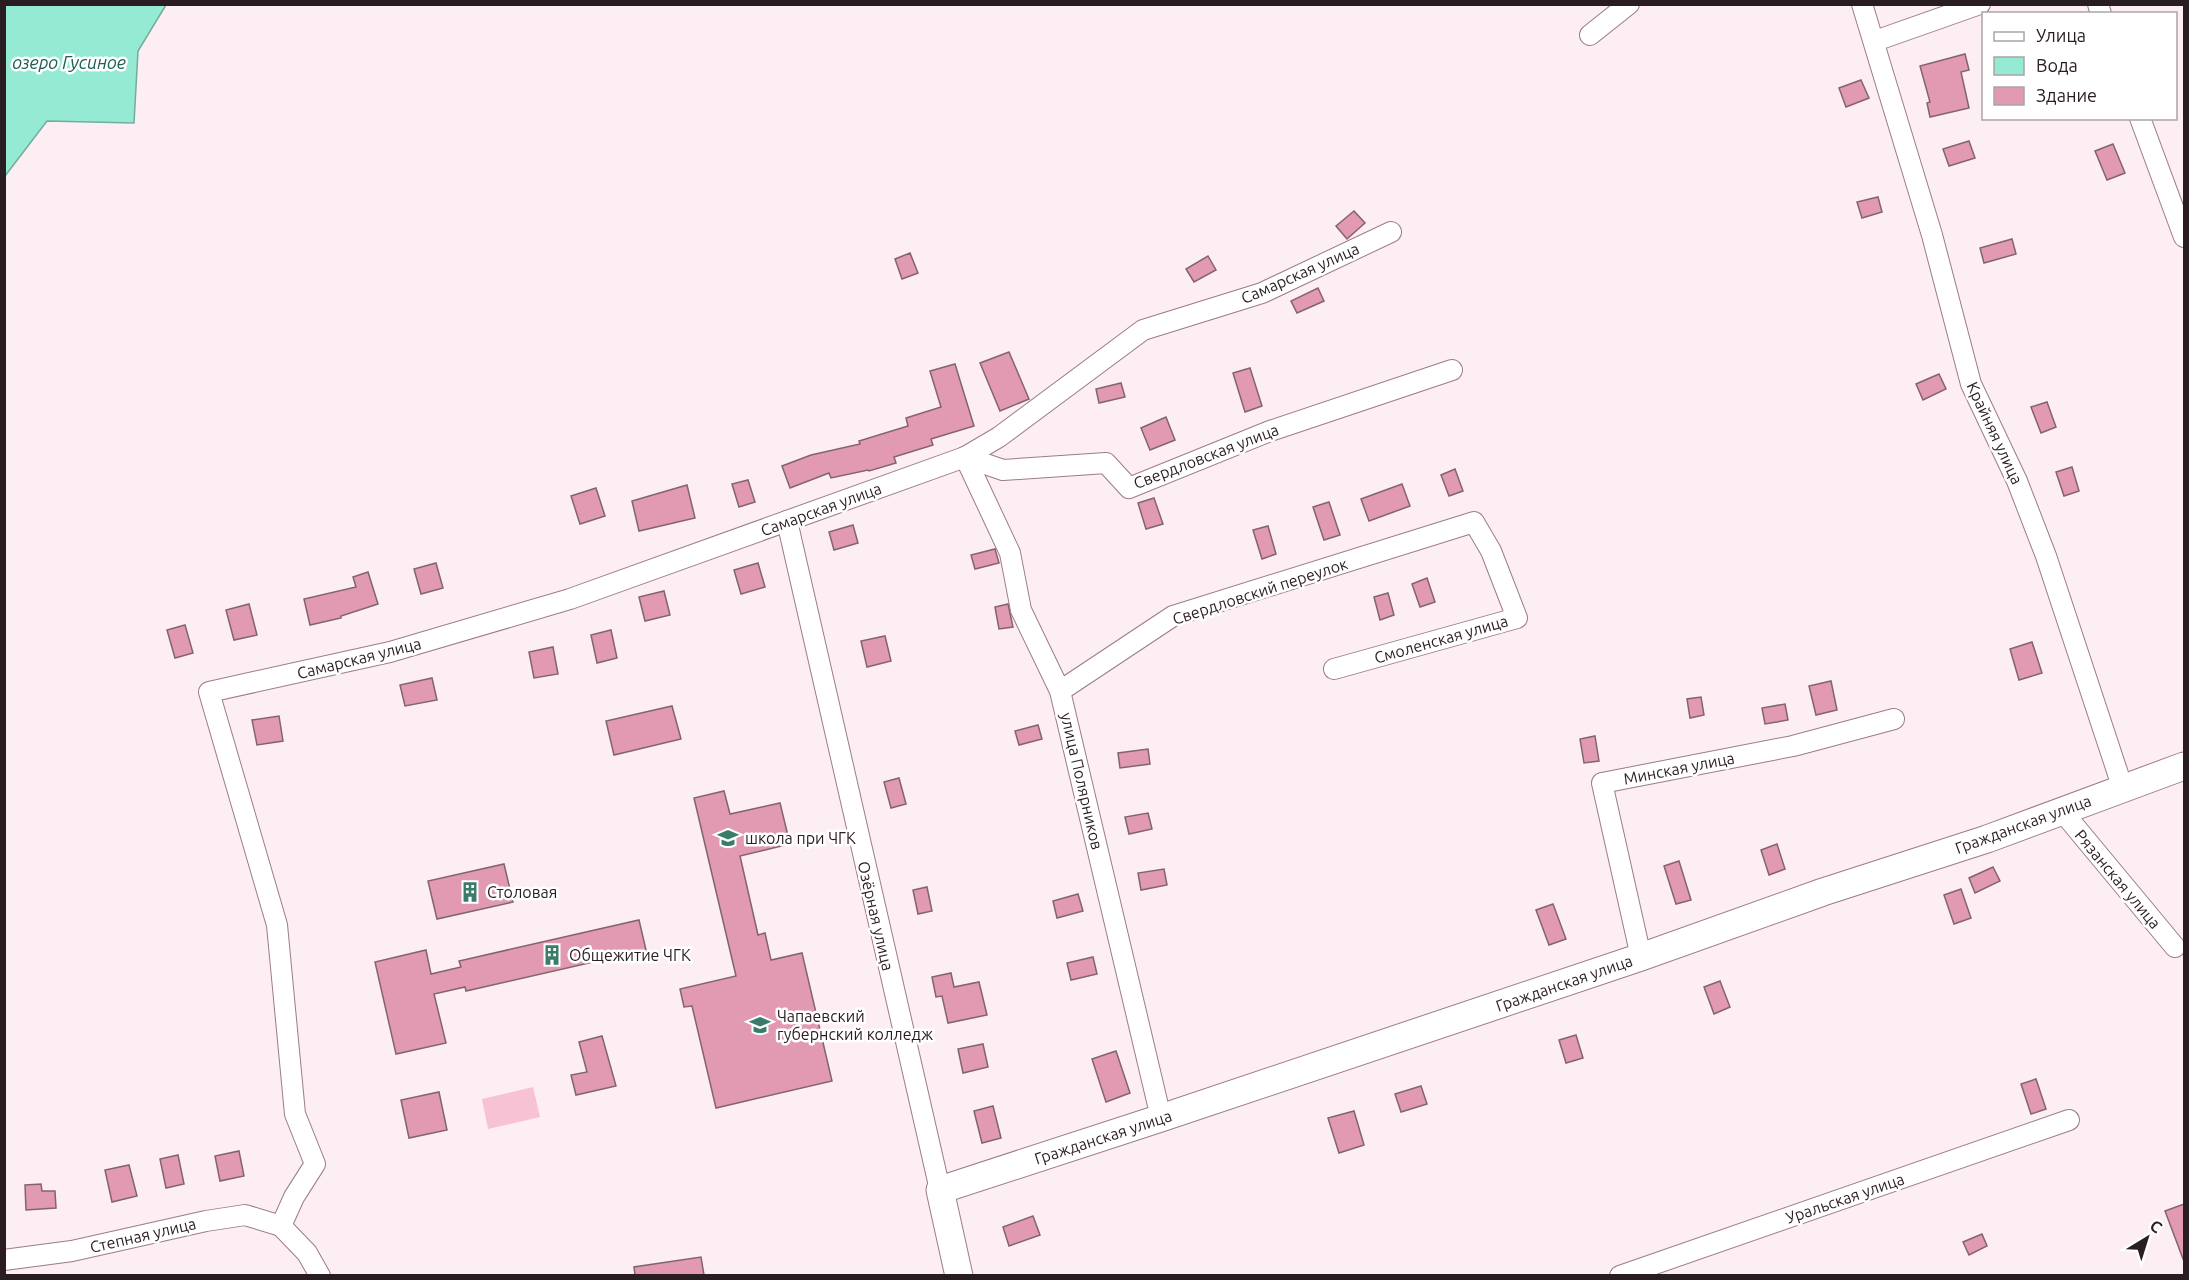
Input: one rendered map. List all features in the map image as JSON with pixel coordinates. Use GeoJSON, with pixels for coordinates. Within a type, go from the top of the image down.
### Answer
{"type":"FeatureCollection","features":[{"type":"Feature","properties":{"kind":"street"},"geometry":{"type":"LineString","coordinates":[[1590,34],[1629,4]]}},
{"type":"Feature","properties":{"kind":"street","name":"Крайняя улица"},"geometry":{"type":"LineString","coordinates":[[1862,4],[1932,235],[1971,384],[2017,481],[2046,556],[2123,789]]}},
{"type":"Feature","properties":{"kind":"street"},"geometry":{"type":"LineString","coordinates":[[1875,42],[1980,4]]}},
{"type":"Feature","properties":{"kind":"street"},"geometry":{"type":"LineString","coordinates":[[2141,120],[2184,237]]}},
{"type":"Feature","properties":{"kind":"street","name":"Самарская улица"},"geometry":{"type":"LineString","coordinates":[[281,1226],[294,1197],[315,1164],[295,1114],[277,925],[209,692],[390,652],[570,599],[965,456],[999,437],[1143,330],[1262,293],[1391,232]]}},
{"type":"Feature","properties":{"kind":"street","name":"Свердловская улица"},"geometry":{"type":"LineString","coordinates":[[965,456],[1003,470],[1106,463],[1129,488],[1269,431],[1452,370]]}},
{"type":"Feature","properties":{"kind":"street","name":"улица Полярников"},"geometry":{"type":"LineString","coordinates":[[965,456],[1010,553],[1022,610],[1060,691],[1161,1118]]}},
{"type":"Feature","properties":{"kind":"street","name":"Озёрная улица"},"geometry":{"type":"LineString","coordinates":[[787,521],[959,1275]]}},
{"type":"Feature","properties":{"kind":"street","name":"Свердловский переулок"},"geometry":{"type":"LineString","coordinates":[[1060,691],[1173,616],[1474,522]]}},
{"type":"Feature","properties":{"kind":"street","name":"Смоленская улица"},"geometry":{"type":"LineString","coordinates":[[1334,669],[1517,618],[1491,551],[1474,522]]}},
{"type":"Feature","properties":{"kind":"street","name":"Минская улица"},"geometry":{"type":"LineString","coordinates":[[1641,957],[1602,783],[1792,746],[1894,719]]}},
{"type":"Feature","properties":{"kind":"street","name":"Гражданская улица"},"geometry":{"type":"LineString","coordinates":[[940,1190],[1641,957],[1823,892],[1987,839],[2184,766]]}},
{"type":"Feature","properties":{"kind":"street","name":"Рязанская улица"},"geometry":{"type":"LineString","coordinates":[[2062,811],[2175,947]]}},
{"type":"Feature","properties":{"kind":"street","name":"Уральская улица"},"geometry":{"type":"LineString","coordinates":[[1620,1275],[2070,1120]]}},
{"type":"Feature","properties":{"kind":"street","name":"Степная улица"},"geometry":{"type":"LineString","coordinates":[[4,1260],[72,1251],[206,1221],[245,1215],[281,1226]]}},
{"type":"Feature","properties":{"kind":"street"},"geometry":{"type":"LineString","coordinates":[[281,1226],[307,1253],[320,1275]]}},
{"type":"Feature","properties":{"kind":"shaded area"},"geometry":{"type":"Polygon","coordinates":[[[533,1087],[540,1117],[488,1129],[482,1099],[533,1087]]]}},
{"type":"Feature","properties":{"kind":"water","name":"озеро Гусиное"},"geometry":{"type":"Polygon","coordinates":[[[5,4],[166,5],[138,51],[134,123],[47,121],[5,176],[5,4]]]}},
{"type":"Feature","properties":{"kind":"building"},"geometry":{"type":"Polygon","coordinates":[[[1965,54],[1969,70],[1961,72],[1969,108],[1930,117],[1927,103],[1930,102],[1920,66],[1965,54]]]}},
{"type":"Feature","properties":{"kind":"building"},"geometry":{"type":"Polygon","coordinates":[[[1861,80],[1869,98],[1846,107],[1839,88],[1861,80]]]}},
{"type":"Feature","properties":{"kind":"building"},"geometry":{"type":"Polygon","coordinates":[[[1969,141],[1975,158],[1949,166],[1943,149],[1969,141]]]}},
{"type":"Feature","properties":{"kind":"building"},"geometry":{"type":"Polygon","coordinates":[[[2113,144],[2125,173],[2107,180],[2095,151],[2113,144]]]}},
{"type":"Feature","properties":{"kind":"building"},"geometry":{"type":"Polygon","coordinates":[[[1878,197],[1882,212],[1862,218],[1857,202],[1878,197]]]}},
{"type":"Feature","properties":{"kind":"building"},"geometry":{"type":"Polygon","coordinates":[[[1354,211],[1365,223],[1347,239],[1336,226],[1354,211]]]}},
{"type":"Feature","properties":{"kind":"building"},"geometry":{"type":"Polygon","coordinates":[[[2012,239],[2016,254],[1984,263],[1980,248],[2012,239]]]}},
{"type":"Feature","properties":{"kind":"building"},"geometry":{"type":"Polygon","coordinates":[[[910,253],[918,273],[902,279],[895,259],[910,253]]]}},
{"type":"Feature","properties":{"kind":"building"},"geometry":{"type":"Polygon","coordinates":[[[1208,256],[1216,270],[1194,282],[1186,269],[1208,256]]]}},
{"type":"Feature","properties":{"kind":"building"},"geometry":{"type":"Polygon","coordinates":[[[1318,288],[1324,301],[1297,313],[1291,301],[1318,288]]]}},
{"type":"Feature","properties":{"kind":"building"},"geometry":{"type":"Polygon","coordinates":[[[1009,352],[1029,399],[1000,411],[980,363],[1009,352]]]}},
{"type":"Feature","properties":{"kind":"building"},"geometry":{"type":"Polygon","coordinates":[[[955,364],[974,426],[931,439],[933,445],[894,457],[896,463],[831,478],[829,473],[790,488],[782,466],[811,455],[860,444],[859,441],[908,426],[906,418],[941,407],[930,371],[955,364]]]}},
{"type":"Feature","properties":{"kind":"building"},"geometry":{"type":"Polygon","coordinates":[[[1250,368],[1262,406],[1245,412],[1233,373],[1250,368]]]}},
{"type":"Feature","properties":{"kind":"building"},"geometry":{"type":"Polygon","coordinates":[[[1939,374],[1946,389],[1923,400],[1916,384],[1939,374]]]}},
{"type":"Feature","properties":{"kind":"building"},"geometry":{"type":"Polygon","coordinates":[[[1121,383],[1125,397],[1099,403],[1096,389],[1121,383]]]}},
{"type":"Feature","properties":{"kind":"building"},"geometry":{"type":"Polygon","coordinates":[[[2047,402],[2056,427],[2041,433],[2031,407],[2047,402]]]}},
{"type":"Feature","properties":{"kind":"building"},"geometry":{"type":"Polygon","coordinates":[[[1166,417],[1175,440],[1150,450],[1141,428],[1166,417]]]}},
{"type":"Feature","properties":{"kind":"building"},"geometry":{"type":"Polygon","coordinates":[[[2072,467],[2079,491],[2064,496],[2056,472],[2072,467]]]}},
{"type":"Feature","properties":{"kind":"building"},"geometry":{"type":"Polygon","coordinates":[[[1455,469],[1463,491],[1449,496],[1441,475],[1455,469]]]}},
{"type":"Feature","properties":{"kind":"building"},"geometry":{"type":"Polygon","coordinates":[[[748,480],[755,502],[739,507],[732,484],[748,480]]]}},
{"type":"Feature","properties":{"kind":"building"},"geometry":{"type":"Polygon","coordinates":[[[1402,484],[1410,506],[1369,521],[1361,499],[1402,484]]]}},
{"type":"Feature","properties":{"kind":"building"},"geometry":{"type":"Polygon","coordinates":[[[687,485],[695,518],[639,531],[632,501],[687,485]]]}},
{"type":"Feature","properties":{"kind":"building"},"geometry":{"type":"Polygon","coordinates":[[[596,488],[605,516],[580,524],[571,496],[596,488]]]}},
{"type":"Feature","properties":{"kind":"building"},"geometry":{"type":"Polygon","coordinates":[[[1154,498],[1163,524],[1146,529],[1138,503],[1154,498]]]}},
{"type":"Feature","properties":{"kind":"building"},"geometry":{"type":"Polygon","coordinates":[[[1329,502],[1340,535],[1324,540],[1313,507],[1329,502]]]}},
{"type":"Feature","properties":{"kind":"building"},"geometry":{"type":"Polygon","coordinates":[[[853,525],[858,543],[834,550],[829,532],[853,525]]]}},
{"type":"Feature","properties":{"kind":"building"},"geometry":{"type":"Polygon","coordinates":[[[1268,526],[1276,554],[1262,559],[1253,530],[1268,526]]]}},
{"type":"Feature","properties":{"kind":"building"},"geometry":{"type":"Polygon","coordinates":[[[995,549],[999,563],[975,569],[971,555],[995,549]]]}},
{"type":"Feature","properties":{"kind":"building"},"geometry":{"type":"Polygon","coordinates":[[[436,563],[443,588],[421,594],[414,569],[436,563]]]}},
{"type":"Feature","properties":{"kind":"building"},"geometry":{"type":"Polygon","coordinates":[[[758,563],[765,587],[741,594],[734,570],[758,563]]]}},
{"type":"Feature","properties":{"kind":"building"},"geometry":{"type":"Polygon","coordinates":[[[368,572],[378,604],[341,616],[341,618],[310,625],[304,599],[356,587],[353,577],[368,572]]]}},
{"type":"Feature","properties":{"kind":"building"},"geometry":{"type":"Polygon","coordinates":[[[1427,578],[1435,602],[1420,607],[1412,584],[1427,578]]]}},
{"type":"Feature","properties":{"kind":"building"},"geometry":{"type":"Polygon","coordinates":[[[664,591],[670,615],[645,621],[639,597],[664,591]]]}},
{"type":"Feature","properties":{"kind":"building"},"geometry":{"type":"Polygon","coordinates":[[[1388,593],[1394,615],[1380,620],[1374,597],[1388,593]]]}},
{"type":"Feature","properties":{"kind":"building"},"geometry":{"type":"Polygon","coordinates":[[[249,604],[257,635],[234,640],[226,610],[249,604]]]}},
{"type":"Feature","properties":{"kind":"building"},"geometry":{"type":"Polygon","coordinates":[[[1008,604],[1013,627],[999,629],[995,607],[1008,604]]]}},
{"type":"Feature","properties":{"kind":"building"},"geometry":{"type":"Polygon","coordinates":[[[185,625],[193,653],[175,658],[167,630],[185,625]]]}},
{"type":"Feature","properties":{"kind":"building"},"geometry":{"type":"Polygon","coordinates":[[[611,630],[617,658],[597,663],[591,635],[611,630]]]}},
{"type":"Feature","properties":{"kind":"building"},"geometry":{"type":"Polygon","coordinates":[[[885,636],[891,661],[867,667],[861,641],[885,636]]]}},
{"type":"Feature","properties":{"kind":"building"},"geometry":{"type":"Polygon","coordinates":[[[2032,642],[2042,673],[2019,680],[2010,649],[2032,642]]]}},
{"type":"Feature","properties":{"kind":"building"},"geometry":{"type":"Polygon","coordinates":[[[553,647],[558,674],[534,678],[529,652],[553,647]]]}},
{"type":"Feature","properties":{"kind":"building"},"geometry":{"type":"Polygon","coordinates":[[[432,678],[437,700],[405,706],[400,685],[432,678]]]}},
{"type":"Feature","properties":{"kind":"building"},"geometry":{"type":"Polygon","coordinates":[[[1831,681],[1837,710],[1816,715],[1809,686],[1831,681]]]}},
{"type":"Feature","properties":{"kind":"building"},"geometry":{"type":"Polygon","coordinates":[[[1701,697],[1704,715],[1690,718],[1687,699],[1701,697]]]}},
{"type":"Feature","properties":{"kind":"building"},"geometry":{"type":"Polygon","coordinates":[[[1785,704],[1788,720],[1765,724],[1762,708],[1785,704]]]}},
{"type":"Feature","properties":{"kind":"building"},"geometry":{"type":"Polygon","coordinates":[[[672,706],[681,739],[614,755],[606,721],[672,706]]]}},
{"type":"Feature","properties":{"kind":"building"},"geometry":{"type":"Polygon","coordinates":[[[279,716],[283,741],[257,745],[252,720],[279,716]]]}},
{"type":"Feature","properties":{"kind":"building"},"geometry":{"type":"Polygon","coordinates":[[[1038,725],[1042,739],[1019,745],[1015,731],[1038,725]]]}},
{"type":"Feature","properties":{"kind":"building"},"geometry":{"type":"Polygon","coordinates":[[[1595,736],[1599,761],[1584,763],[1580,739],[1595,736]]]}},
{"type":"Feature","properties":{"kind":"building"},"geometry":{"type":"Polygon","coordinates":[[[1148,749],[1150,764],[1120,768],[1118,753],[1148,749]]]}},
{"type":"Feature","properties":{"kind":"building"},"geometry":{"type":"Polygon","coordinates":[[[899,778],[906,804],[891,808],[884,782],[899,778]]]}},
{"type":"Feature","properties":{"kind":"building"},"geometry":{"type":"Polygon","coordinates":[[[724,791],[730,814],[780,803],[790,844],[740,856],[758,935],[765,933],[771,960],[802,953],[832,1081],[716,1108],[692,1006],[684,1007],[680,989],[736,976],[694,798],[724,791]]]}},
{"type":"Feature","properties":{"kind":"building"},"geometry":{"type":"Polygon","coordinates":[[[1148,813],[1152,829],[1129,834],[1125,817],[1148,813]]]}},
{"type":"Feature","properties":{"kind":"building"},"geometry":{"type":"Polygon","coordinates":[[[1777,844],[1785,869],[1769,875],[1761,850],[1777,844]]]}},
{"type":"Feature","properties":{"kind":"building"},"geometry":{"type":"Polygon","coordinates":[[[1679,861],[1691,900],[1676,904],[1664,866],[1679,861]]]}},
{"type":"Feature","properties":{"kind":"building","name":"Столовая"},"geometry":{"type":"Polygon","coordinates":[[[504,864],[513,902],[437,919],[428,881],[504,864]]]}},
{"type":"Feature","properties":{"kind":"building"},"geometry":{"type":"Polygon","coordinates":[[[1993,867],[2000,881],[1975,893],[1969,878],[1993,867]]]}},
{"type":"Feature","properties":{"kind":"building"},"geometry":{"type":"Polygon","coordinates":[[[1164,869],[1167,885],[1141,890],[1138,873],[1164,869]]]}},
{"type":"Feature","properties":{"kind":"building"},"geometry":{"type":"Polygon","coordinates":[[[927,887],[932,911],[918,914],[913,890],[927,887]]]}},
{"type":"Feature","properties":{"kind":"building"},"geometry":{"type":"Polygon","coordinates":[[[1961,889],[1971,918],[1954,924],[1944,895],[1961,889]]]}},
{"type":"Feature","properties":{"kind":"building"},"geometry":{"type":"Polygon","coordinates":[[[1078,894],[1083,911],[1057,918],[1053,901],[1078,894]]]}},
{"type":"Feature","properties":{"kind":"building"},"geometry":{"type":"Polygon","coordinates":[[[1553,904],[1566,939],[1549,945],[1536,910],[1553,904]]]}},
{"type":"Feature","properties":{"kind":"building"},"geometry":{"type":"Polygon","coordinates":[[[639,920],[646,950],[466,991],[465,987],[434,994],[446,1043],[396,1054],[375,962],[426,950],[431,974],[461,967],[459,961],[639,920]]]}},
{"type":"Feature","properties":{"kind":"building"},"geometry":{"type":"Polygon","coordinates":[[[1093,957],[1097,974],[1071,980],[1067,963],[1093,957]]]}},
{"type":"Feature","properties":{"kind":"building"},"geometry":{"type":"Polygon","coordinates":[[[951,973],[954,987],[979,982],[987,1015],[948,1023],[942,996],[936,997],[932,977],[951,973]]]}},
{"type":"Feature","properties":{"kind":"building"},"geometry":{"type":"Polygon","coordinates":[[[1720,981],[1730,1007],[1714,1014],[1704,987],[1720,981]]]}},
{"type":"Feature","properties":{"kind":"building"},"geometry":{"type":"Polygon","coordinates":[[[1576,1035],[1583,1058],[1566,1063],[1559,1040],[1576,1035]]]}},
{"type":"Feature","properties":{"kind":"building"},"geometry":{"type":"Polygon","coordinates":[[[602,1036],[616,1086],[576,1095],[571,1075],[587,1072],[579,1042],[602,1036]]]}},
{"type":"Feature","properties":{"kind":"building"},"geometry":{"type":"Polygon","coordinates":[[[983,1044],[988,1067],[963,1073],[958,1049],[983,1044]]]}},
{"type":"Feature","properties":{"kind":"building"},"geometry":{"type":"Polygon","coordinates":[[[1116,1051],[1130,1093],[1106,1102],[1092,1059],[1116,1051]]]}},
{"type":"Feature","properties":{"kind":"building"},"geometry":{"type":"Polygon","coordinates":[[[2036,1079],[2046,1109],[2031,1114],[2021,1084],[2036,1079]]]}},
{"type":"Feature","properties":{"kind":"building"},"geometry":{"type":"Polygon","coordinates":[[[1421,1086],[1427,1104],[1401,1112],[1395,1094],[1421,1086]]]}},
{"type":"Feature","properties":{"kind":"building"},"geometry":{"type":"Polygon","coordinates":[[[439,1092],[447,1130],[409,1138],[401,1100],[439,1092]]]}},
{"type":"Feature","properties":{"kind":"building"},"geometry":{"type":"Polygon","coordinates":[[[993,1106],[1001,1138],[982,1143],[974,1111],[993,1106]]]}},
{"type":"Feature","properties":{"kind":"building"},"geometry":{"type":"Polygon","coordinates":[[[1354,1111],[1364,1145],[1339,1153],[1328,1118],[1354,1111]]]}},
{"type":"Feature","properties":{"kind":"building"},"geometry":{"type":"Polygon","coordinates":[[[239,1151],[244,1176],[220,1181],[215,1156],[239,1151]]]}},
{"type":"Feature","properties":{"kind":"building"},"geometry":{"type":"Polygon","coordinates":[[[178,1155],[184,1184],[166,1188],[160,1159],[178,1155]]]}},
{"type":"Feature","properties":{"kind":"building"},"geometry":{"type":"Polygon","coordinates":[[[129,1165],[137,1196],[112,1202],[105,1170],[129,1165]]]}},
{"type":"Feature","properties":{"kind":"building"},"geometry":{"type":"Polygon","coordinates":[[[41,1184],[42,1191],[55,1191],[56,1208],[26,1210],[25,1185],[41,1184]]]}},
{"type":"Feature","properties":{"kind":"building"},"geometry":{"type":"Polygon","coordinates":[[[2184,1204],[2184,1258],[2183,1259],[2165,1211],[2184,1204]]]}},
{"type":"Feature","properties":{"kind":"building"},"geometry":{"type":"Polygon","coordinates":[[[1033,1216],[1040,1235],[1009,1246],[1003,1227],[1033,1216]]]}},
{"type":"Feature","properties":{"kind":"building"},"geometry":{"type":"Polygon","coordinates":[[[1982,1234],[1987,1246],[1969,1255],[1963,1242],[1982,1234]]]}},
{"type":"Feature","properties":{"kind":"building"},"geometry":{"type":"Polygon","coordinates":[[[701,1257],[704,1275],[635,1275],[634,1267],[701,1257]]]}},
{"type":"Feature","properties":{"kind":"place","name":"школа при ЧГК"},"geometry":{"type":"Point","coordinates":[728,838]}},
{"type":"Feature","properties":{"kind":"place","name":"Столовая"},"geometry":{"type":"Point","coordinates":[470,892]}},
{"type":"Feature","properties":{"kind":"place","name":"Общежитие ЧГК"},"geometry":{"type":"Point","coordinates":[552,955]}},
{"type":"Feature","properties":{"kind":"place","name":"Чапаевский губернский колледж"},"geometry":{"type":"Point","coordinates":[760,1025]}}]}
